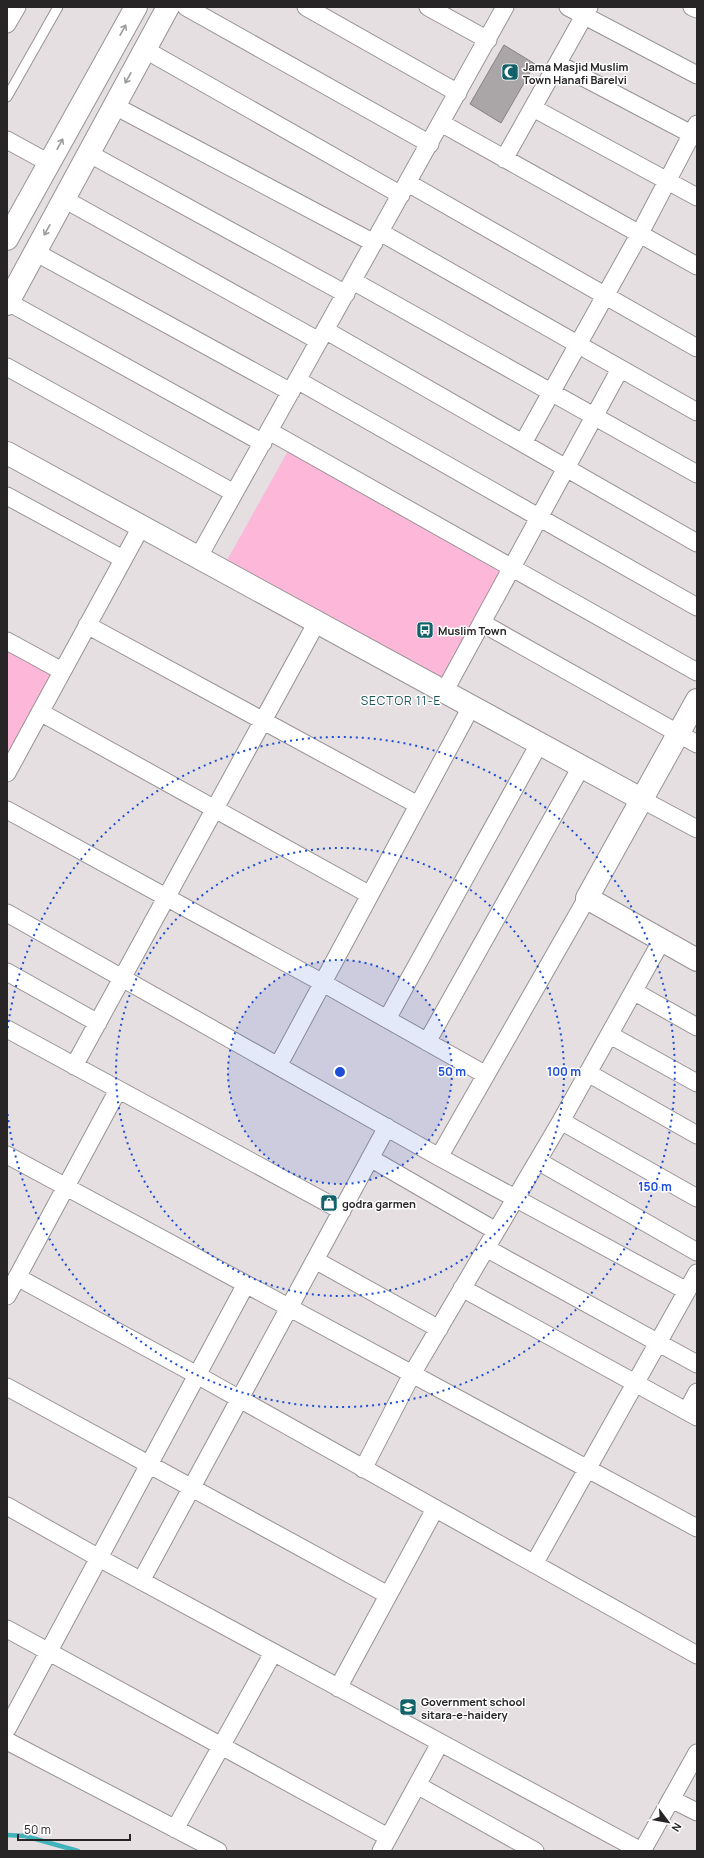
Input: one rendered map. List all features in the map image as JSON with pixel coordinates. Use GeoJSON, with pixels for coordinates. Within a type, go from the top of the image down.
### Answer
{"type":"FeatureCollection","features":[{"type":"Feature","properties":{"kind":"street"},"geometry":{"type":"LineString","coordinates":[[7,24],[17,7]]}},
{"type":"Feature","properties":{"kind":"street"},"geometry":{"type":"LineString","coordinates":[[7,240],[136,7]]}},
{"type":"Feature","properties":{"kind":"street"},"geometry":{"type":"LineString","coordinates":[[168,7],[8,303],[266,437],[512,568],[697,672]]}},
{"type":"Feature","properties":{"kind":"street"},"geometry":{"type":"LineString","coordinates":[[186,7],[430,144]]}},
{"type":"Feature","properties":{"kind":"street"},"geometry":{"type":"LineString","coordinates":[[306,7],[458,93]]}},
{"type":"Feature","properties":{"kind":"street"},"geometry":{"type":"LineString","coordinates":[[428,7],[488,40]]}},
{"type":"Feature","properties":{"kind":"street"},"geometry":{"type":"LineString","coordinates":[[198,558],[488,40],[505,7]]}},
{"type":"Feature","properties":{"kind":"street"},"geometry":{"type":"LineString","coordinates":[[568,7],[587,11],[697,75]]}},
{"type":"Feature","properties":{"kind":"street"},"geometry":{"type":"LineString","coordinates":[[692,7],[697,10]]}},
{"type":"Feature","properties":{"kind":"street"},"geometry":{"type":"LineString","coordinates":[[504,159],[587,11]]}},
{"type":"Feature","properties":{"kind":"street"},"geometry":{"type":"LineString","coordinates":[[144,49],[605,296],[697,348]]}},
{"type":"Feature","properties":{"kind":"street"},"geometry":{"type":"LineString","coordinates":[[522,443],[695,132],[558,64]]}},
{"type":"Feature","properties":{"kind":"street"},"geometry":{"type":"LineString","coordinates":[[114,105],[377,238],[578,344],[697,412]]}},
{"type":"Feature","properties":{"kind":"street"},"geometry":{"type":"LineString","coordinates":[[533,108],[697,197]]}},
{"type":"Feature","properties":{"kind":"street"},"geometry":{"type":"LineString","coordinates":[[441,123],[639,235],[697,266]]}},
{"type":"Feature","properties":{"kind":"street"},"geometry":{"type":"LineString","coordinates":[[7,140],[49,164]]}},
{"type":"Feature","properties":{"kind":"street"},"geometry":{"type":"LineString","coordinates":[[88,153],[551,392],[697,474]]}},
{"type":"Feature","properties":{"kind":"street"},"geometry":{"type":"LineString","coordinates":[[64,199],[522,443],[697,543]]}},
{"type":"Feature","properties":{"kind":"street"},"geometry":{"type":"LineString","coordinates":[[35,252],[294,386],[539,518],[697,607]]}},
{"type":"Feature","properties":{"kind":"street"},"geometry":{"type":"LineString","coordinates":[[7,367],[234,493]]}},
{"type":"Feature","properties":{"kind":"street"},"geometry":{"type":"LineString","coordinates":[[444,692],[620,368]]}},
{"type":"Feature","properties":{"kind":"street"},"geometry":{"type":"LineString","coordinates":[[7,453],[697,829]]}},
{"type":"Feature","properties":{"kind":"street"},"geometry":{"type":"LineString","coordinates":[[7,496],[123,559]]}},
{"type":"Feature","properties":{"kind":"street"},"geometry":{"type":"LineString","coordinates":[[7,773],[141,527]]}},
{"type":"Feature","properties":{"kind":"street"},"geometry":{"type":"LineString","coordinates":[[74,1066],[165,896],[317,622]]}},
{"type":"Feature","properties":{"kind":"street"},"geometry":{"type":"LineString","coordinates":[[482,623],[697,744]]}},
{"type":"Feature","properties":{"kind":"street"},"geometry":{"type":"LineString","coordinates":[[88,625],[418,805]]}},
{"type":"Feature","properties":{"kind":"street"},"geometry":{"type":"LineString","coordinates":[[8,643],[62,671]]}},
{"type":"Feature","properties":{"kind":"street"},"geometry":{"type":"LineString","coordinates":[[439,1157],[587,898],[697,700]]}},
{"type":"Feature","properties":{"kind":"street"},"geometry":{"type":"LineString","coordinates":[[278,1066],[471,707]]}},
{"type":"Feature","properties":{"kind":"street"},"geometry":{"type":"LineString","coordinates":[[40,712],[370,895]]}},
{"type":"Feature","properties":{"kind":"street"},"geometry":{"type":"LineString","coordinates":[[387,1019],[539,744]]}},
{"type":"Feature","properties":{"kind":"street"},"geometry":{"type":"LineString","coordinates":[[427,1042],[581,766]]}},
{"type":"Feature","properties":{"kind":"street"},"geometry":{"type":"LineString","coordinates":[[7,810],[323,983],[486,1075]]}},
{"type":"Feature","properties":{"kind":"street"},"geometry":{"type":"LineString","coordinates":[[587,898],[697,960]]}},
{"type":"Feature","properties":{"kind":"street"},"geometry":{"type":"LineString","coordinates":[[7,913],[439,1157],[687,1291]]}},
{"type":"Feature","properties":{"kind":"street"},"geometry":{"type":"LineString","coordinates":[[363,1469],[412,1374],[538,1161],[635,992],[662,940]]}},
{"type":"Feature","properties":{"kind":"street"},"geometry":{"type":"LineString","coordinates":[[7,972],[98,1022]]}},
{"type":"Feature","properties":{"kind":"street"},"geometry":{"type":"LineString","coordinates":[[635,992],[697,1027]]}},
{"type":"Feature","properties":{"kind":"street"},"geometry":{"type":"LineString","coordinates":[[7,1029],[342,1211]]}},
{"type":"Feature","properties":{"kind":"street"},"geometry":{"type":"LineString","coordinates":[[610,1034],[697,1083]]}},
{"type":"Feature","properties":{"kind":"street"},"geometry":{"type":"LineString","coordinates":[[588,1073],[697,1135]]}},
{"type":"Feature","properties":{"kind":"street"},"geometry":{"type":"LineString","coordinates":[[7,1296],[118,1090]]}},
{"type":"Feature","properties":{"kind":"street"},"geometry":{"type":"LineString","coordinates":[[561,1121],[697,1198]]}},
{"type":"Feature","properties":{"kind":"street"},"geometry":{"type":"LineString","coordinates":[[141,1581],[387,1127]]}},
{"type":"Feature","properties":{"kind":"street"},"geometry":{"type":"LineString","coordinates":[[7,1155],[697,1528]]}},
{"type":"Feature","properties":{"kind":"street"},"geometry":{"type":"LineString","coordinates":[[370,1158],[496,1231]]}},
{"type":"Feature","properties":{"kind":"street"},"geometry":{"type":"LineString","coordinates":[[538,1161],[697,1252]]}},
{"type":"Feature","properties":{"kind":"street"},"geometry":{"type":"LineString","coordinates":[[486,1248],[697,1364]]}},
{"type":"Feature","properties":{"kind":"street"},"geometry":{"type":"LineString","coordinates":[[315,1260],[438,1329]]}},
{"type":"Feature","properties":{"kind":"street"},"geometry":{"type":"LineString","coordinates":[[534,1564],[697,1273]]}},
{"type":"Feature","properties":{"kind":"street"},"geometry":{"type":"LineString","coordinates":[[17,1277],[197,1375],[697,1655]]}},
{"type":"Feature","properties":{"kind":"street"},"geometry":{"type":"LineString","coordinates":[[7,1729],[246,1284]]}},
{"type":"Feature","properties":{"kind":"street"},"geometry":{"type":"LineString","coordinates":[[462,1288],[692,1414],[697,1392]]}},
{"type":"Feature","properties":{"kind":"street"},"geometry":{"type":"LineString","coordinates":[[7,1387],[388,1595]]}},
{"type":"Feature","properties":{"kind":"street"},"geometry":{"type":"LineString","coordinates":[[7,1506],[273,1653],[642,1851],[697,1753]]}},
{"type":"Feature","properties":{"kind":"street"},"geometry":{"type":"LineString","coordinates":[[338,1688],[436,1509]]}},
{"type":"Feature","properties":{"kind":"street"},"geometry":{"type":"LineString","coordinates":[[7,1630],[221,1746],[384,1844],[440,1743]]}},
{"type":"Feature","properties":{"kind":"street"},"geometry":{"type":"LineString","coordinates":[[175,1829],[273,1653]]}},
{"type":"Feature","properties":{"kind":"street"},"geometry":{"type":"LineString","coordinates":[[7,1741],[218,1851]]}},
{"type":"Feature","properties":{"kind":"street"},"geometry":{"type":"LineString","coordinates":[[417,1785],[535,1851]]}},
{"type":"Feature","properties":{"kind":"street"},"geometry":{"type":"LineString","coordinates":[[671,1799],[697,1812]]}},
{"type":"Feature","properties":{"kind":"lane"},"geometry":{"type":"LineString","coordinates":[[7,97],[58,7]]}},
{"type":"Feature","properties":{"kind":"shaded area"},"geometry":{"type":"Polygon","coordinates":[[[289,449],[500,571],[440,681],[226,562],[289,449]]]}},
{"type":"Feature","properties":{"kind":"shaded area"},"geometry":{"type":"Polygon","coordinates":[[[7,645],[62,671],[17,754],[7,749],[7,645]]]}},
{"type":"Feature","properties":{"kind":"building"},"geometry":{"type":"Polygon","coordinates":[[[504,45],[535,64],[501,123],[470,104],[504,45]]]}},
{"type":"Feature","properties":{"kind":"waterway"},"geometry":{"type":"LineString","coordinates":[[7,1835],[25,1836],[78,1851]]}},
{"type":"Feature","properties":{"kind":"place","name":"Jama Masjid Muslim Town Hanafi Barelvi"},"geometry":{"type":"Point","coordinates":[510,72]}},
{"type":"Feature","properties":{"kind":"place","name":"Muslim Town"},"geometry":{"type":"Point","coordinates":[425,630]}},
{"type":"Feature","properties":{"kind":"place","name":"godra garmen"},"geometry":{"type":"Point","coordinates":[329,1203]}},
{"type":"Feature","properties":{"kind":"place","name":"Government school sitara-e-haidery"},"geometry":{"type":"Point","coordinates":[408,1707]}},
{"type":"Feature","properties":{"kind":"district","name":"SECTOR 11-E"},"geometry":{"type":"Point","coordinates":[401,700]}}]}
